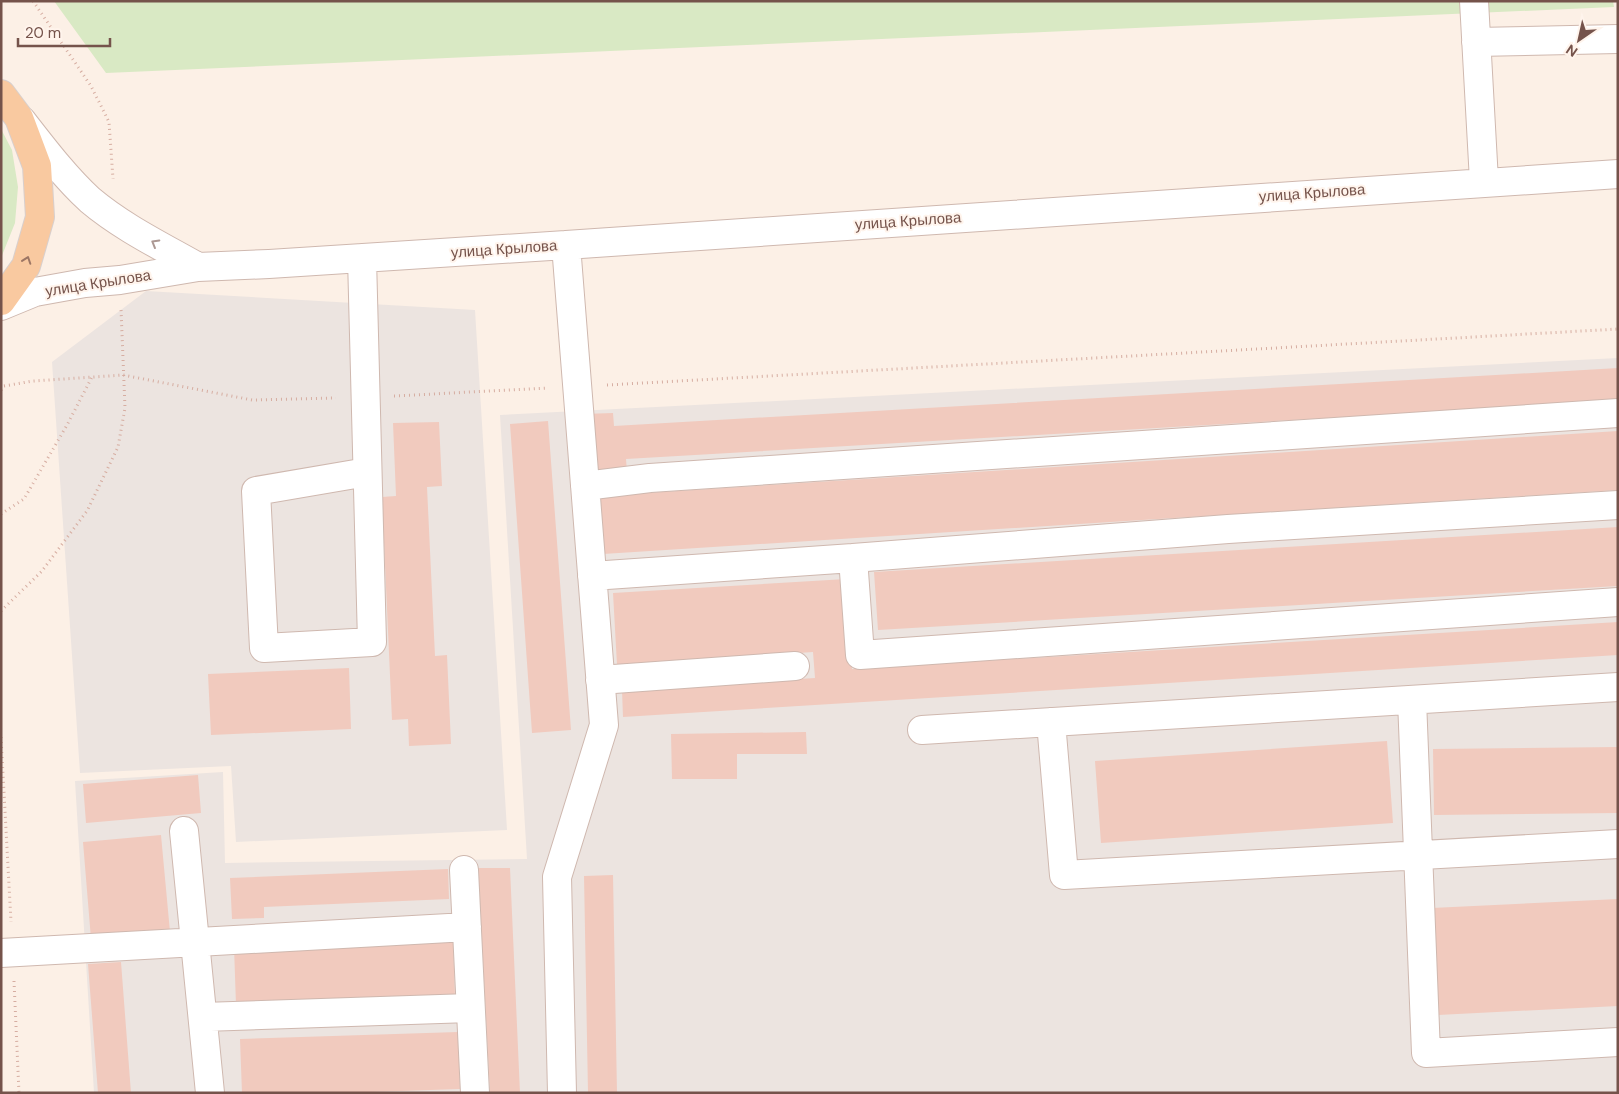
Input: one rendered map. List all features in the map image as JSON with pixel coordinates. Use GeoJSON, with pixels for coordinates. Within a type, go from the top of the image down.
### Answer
{"type":"FeatureCollection","features":[{"type":"Feature","properties":{"kind":"main road"},"geometry":{"type":"LineString","coordinates":[[1,94],[19,118],[37,166],[40,217],[26,266],[1,301]]}},
{"type":"Feature","properties":{"kind":"street"},"geometry":{"type":"LineString","coordinates":[[1474,1],[1484,181]]}},
{"type":"Feature","properties":{"kind":"street"},"geometry":{"type":"LineString","coordinates":[[1476,42],[1618,38]]}},
{"type":"Feature","properties":{"kind":"street"},"geometry":{"type":"LineString","coordinates":[[19,118],[55,162],[89,199],[116,220],[198,267]]}},
{"type":"Feature","properties":{"kind":"street","name":"улица Крылова"},"geometry":{"type":"LineString","coordinates":[[1,306],[35,292],[198,267],[566,245],[1484,181],[1618,174]]}},
{"type":"Feature","properties":{"kind":"street"},"geometry":{"type":"LineString","coordinates":[[562,1093],[557,878],[604,725],[566,245]]}},
{"type":"Feature","properties":{"kind":"street"},"geometry":{"type":"LineString","coordinates":[[362,258],[372,642],[264,648],[256,491],[367,472]]}},
{"type":"Feature","properties":{"kind":"street"},"geometry":{"type":"LineString","coordinates":[[585,486],[660,477],[1618,413]]}},
{"type":"Feature","properties":{"kind":"street"},"geometry":{"type":"LineString","coordinates":[[592,576],[1228,529],[1618,505]]}},
{"type":"Feature","properties":{"kind":"street"},"geometry":{"type":"LineString","coordinates":[[853,558],[860,655],[1618,602]]}},
{"type":"Feature","properties":{"kind":"street"},"geometry":{"type":"LineString","coordinates":[[600,680],[795,666]]}},
{"type":"Feature","properties":{"kind":"street"},"geometry":{"type":"LineString","coordinates":[[922,730],[1618,687]]}},
{"type":"Feature","properties":{"kind":"street"},"geometry":{"type":"LineString","coordinates":[[1412,700],[1426,1053],[1618,1042]]}},
{"type":"Feature","properties":{"kind":"street"},"geometry":{"type":"LineString","coordinates":[[1051,722],[1064,875],[1618,844]]}},
{"type":"Feature","properties":{"kind":"street"},"geometry":{"type":"LineString","coordinates":[[184,831],[210,1093]]}},
{"type":"Feature","properties":{"kind":"street"},"geometry":{"type":"LineString","coordinates":[[464,870],[475,1093]]}},
{"type":"Feature","properties":{"kind":"street"},"geometry":{"type":"LineString","coordinates":[[7,964],[195,942],[467,927]]}},
{"type":"Feature","properties":{"kind":"street"},"geometry":{"type":"LineString","coordinates":[[203,1017],[470,1008]]}},
{"type":"Feature","properties":{"kind":"path"},"geometry":{"type":"LineString","coordinates":[[33,1],[91,86],[109,122],[113,182]]}},
{"type":"Feature","properties":{"kind":"path"},"geometry":{"type":"LineString","coordinates":[[1,611],[42,571],[87,512],[118,447],[125,408],[121,302]]}},
{"type":"Feature","properties":{"kind":"path"},"geometry":{"type":"LineString","coordinates":[[2,388],[33,382],[123,375],[252,400],[366,397],[1618,329]]}},
{"type":"Feature","properties":{"kind":"path"},"geometry":{"type":"LineString","coordinates":[[1,514],[24,499],[92,378]]}},
{"type":"Feature","properties":{"kind":"path"},"geometry":{"type":"LineString","coordinates":[[1,736],[11,924]]}},
{"type":"Feature","properties":{"kind":"path"},"geometry":{"type":"LineString","coordinates":[[7,964],[19,1093]]}},
{"type":"Feature","properties":{"kind":"shaded area"},"geometry":{"type":"Polygon","coordinates":[[[146,291],[475,310],[507,830],[236,842],[231,766],[80,773],[52,362],[146,291]]]}},
{"type":"Feature","properties":{"kind":"shaded area"},"geometry":{"type":"Polygon","coordinates":[[[1618,358],[1618,1093],[94,1093],[75,781],[223,772],[225,863],[527,859],[500,415],[1618,358]]]}},
{"type":"Feature","properties":{"kind":"green space"},"geometry":{"type":"Polygon","coordinates":[[[54,1],[1613,1],[1614,7],[106,73],[54,1]]]}},
{"type":"Feature","properties":{"kind":"green space"},"geometry":{"type":"Polygon","coordinates":[[[1,129],[12,150],[18,187],[15,223],[1,258],[1,129]]]}},
{"type":"Feature","properties":{"kind":"building"},"geometry":{"type":"Polygon","coordinates":[[[1618,368],[1618,401],[626,459],[627,472],[595,474],[583,414],[613,413],[614,426],[1618,368]]]}},
{"type":"Feature","properties":{"kind":"building"},"geometry":{"type":"Polygon","coordinates":[[[548,421],[571,730],[532,733],[510,424],[548,421]]]}},
{"type":"Feature","properties":{"kind":"building"},"geometry":{"type":"Polygon","coordinates":[[[439,422],[442,486],[427,487],[435,656],[447,655],[451,744],[409,746],[408,719],[392,720],[382,497],[396,496],[393,423],[439,422]]]}},
{"type":"Feature","properties":{"kind":"building"},"geometry":{"type":"Polygon","coordinates":[[[1618,431],[1618,490],[603,554],[599,496],[1618,431]]]}},
{"type":"Feature","properties":{"kind":"building"},"geometry":{"type":"Polygon","coordinates":[[[1618,527],[1618,586],[878,630],[874,572],[1618,527]]]}},
{"type":"Feature","properties":{"kind":"building"},"geometry":{"type":"Polygon","coordinates":[[[846,579],[852,669],[1618,622],[1618,655],[623,717],[622,690],[815,678],[813,652],[617,665],[613,593],[846,579]]]}},
{"type":"Feature","properties":{"kind":"building"},"geometry":{"type":"Polygon","coordinates":[[[349,668],[351,729],[211,735],[208,674],[349,668]]]}},
{"type":"Feature","properties":{"kind":"building"},"geometry":{"type":"Polygon","coordinates":[[[806,732],[807,754],[737,754],[737,779],[672,779],[671,734],[806,732]]]}},
{"type":"Feature","properties":{"kind":"building"},"geometry":{"type":"Polygon","coordinates":[[[1387,741],[1393,823],[1101,843],[1095,761],[1387,741]]]}},
{"type":"Feature","properties":{"kind":"building"},"geometry":{"type":"Polygon","coordinates":[[[1618,747],[1618,813],[1434,815],[1433,749],[1618,747]]]}},
{"type":"Feature","properties":{"kind":"building"},"geometry":{"type":"Polygon","coordinates":[[[198,775],[201,813],[86,823],[83,784],[198,775]]]}},
{"type":"Feature","properties":{"kind":"building"},"geometry":{"type":"Polygon","coordinates":[[[161,835],[170,932],[91,939],[83,842],[161,835]]]}},
{"type":"Feature","properties":{"kind":"building"},"geometry":{"type":"Polygon","coordinates":[[[478,868],[510,868],[520,1093],[490,1093],[478,868]]]}},
{"type":"Feature","properties":{"kind":"building"},"geometry":{"type":"Polygon","coordinates":[[[448,869],[449,899],[264,907],[264,918],[232,919],[230,878],[448,869]]]}},
{"type":"Feature","properties":{"kind":"building"},"geometry":{"type":"Polygon","coordinates":[[[613,875],[617,1093],[588,1093],[584,876],[613,875]]]}},
{"type":"Feature","properties":{"kind":"building"},"geometry":{"type":"Polygon","coordinates":[[[1618,899],[1618,1006],[1438,1015],[1432,908],[1618,899]]]}},
{"type":"Feature","properties":{"kind":"building"},"geometry":{"type":"Polygon","coordinates":[[[453,939],[455,997],[236,1005],[234,947],[453,939]]]}},
{"type":"Feature","properties":{"kind":"building"},"geometry":{"type":"Polygon","coordinates":[[[121,962],[131,1093],[98,1093],[88,964],[121,962]]]}},
{"type":"Feature","properties":{"kind":"building"},"geometry":{"type":"Polygon","coordinates":[[[458,1032],[460,1089],[342,1093],[242,1093],[240,1039],[458,1032]]]}}]}
